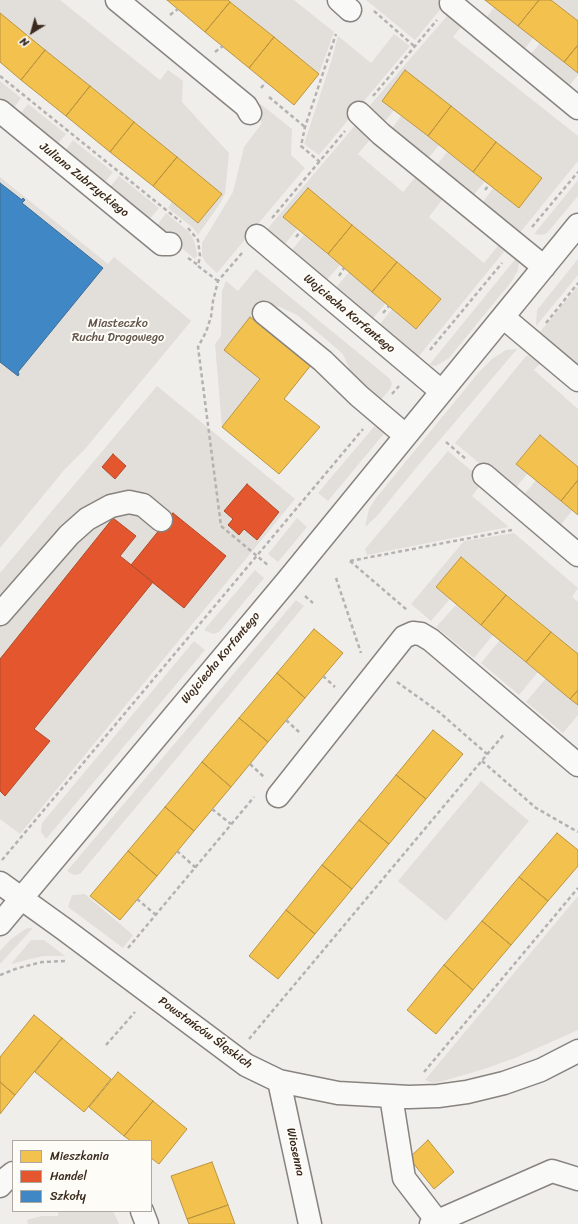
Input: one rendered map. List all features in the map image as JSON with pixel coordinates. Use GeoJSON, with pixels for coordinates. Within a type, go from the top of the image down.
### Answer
{"type":"FeatureCollection","features":[{"type":"Feature","properties":{"kind":"street"},"geometry":{"type":"LineString","coordinates":[[117,0],[246,106],[250,113]]}},
{"type":"Feature","properties":{"kind":"street"},"geometry":{"type":"LineString","coordinates":[[451,3],[578,108]]}},
{"type":"Feature","properties":{"kind":"street","name":"Juliana Zubrzyckiego"},"geometry":{"type":"LineString","coordinates":[[0,111],[162,244],[170,244]]}},
{"type":"Feature","properties":{"kind":"street"},"geometry":{"type":"LineString","coordinates":[[359,113],[381,134],[544,267]]}},
{"type":"Feature","properties":{"kind":"street","name":"Wojciecha Korfantego"},"geometry":{"type":"LineString","coordinates":[[0,924],[287,581],[578,225]]}},
{"type":"Feature","properties":{"kind":"street","name":"Wojciecha Korfantego"},"geometry":{"type":"LineString","coordinates":[[257,236],[441,391]]}},
{"type":"Feature","properties":{"kind":"street"},"geometry":{"type":"LineString","coordinates":[[264,313],[323,361],[358,396],[405,435]]}},
{"type":"Feature","properties":{"kind":"street"},"geometry":{"type":"LineString","coordinates":[[503,318],[578,380]]}},
{"type":"Feature","properties":{"kind":"street"},"geometry":{"type":"LineString","coordinates":[[476,469],[578,555]]}},
{"type":"Feature","properties":{"kind":"street"},"geometry":{"type":"LineString","coordinates":[[0,614],[69,535],[87,519],[111,506],[128,502],[143,505],[161,520]]}},
{"type":"Feature","properties":{"kind":"street"},"geometry":{"type":"LineString","coordinates":[[273,788],[380,668],[404,637],[413,633],[421,634],[431,640],[578,765]]}},
{"type":"Feature","properties":{"kind":"street","name":"Powstańców Śląskich"},"geometry":{"type":"LineString","coordinates":[[0,883],[246,1065],[279,1081],[338,1094],[409,1097],[438,1096],[467,1092],[504,1083],[541,1070],[578,1051]]}},
{"type":"Feature","properties":{"kind":"street","name":"Wiosenna"},"geometry":{"type":"LineString","coordinates":[[279,1081],[310,1224]]}},
{"type":"Feature","properties":{"kind":"street"},"geometry":{"type":"LineString","coordinates":[[391,1096],[404,1178],[434,1222],[552,1171],[578,1179]]}},
{"type":"Feature","properties":{"kind":"street"},"geometry":{"type":"LineString","coordinates":[[0,1186],[12,1174]]}},
{"type":"Feature","properties":{"kind":"street"},"geometry":{"type":"LineString","coordinates":[[142,1212],[147,1224]]}},
{"type":"Feature","properties":{"kind":"path"},"geometry":{"type":"LineString","coordinates":[[372,9],[414,46]]}},
{"type":"Feature","properties":{"kind":"path"},"geometry":{"type":"LineString","coordinates":[[320,162],[301,146],[305,127],[336,34]]}},
{"type":"Feature","properties":{"kind":"path"},"geometry":{"type":"LineString","coordinates":[[0,76],[191,230],[198,240],[200,256],[198,266],[218,281]]}},
{"type":"Feature","properties":{"kind":"path"},"geometry":{"type":"LineString","coordinates":[[0,862],[578,172]]}},
{"type":"Feature","properties":{"kind":"path"},"geometry":{"type":"LineString","coordinates":[[531,341],[578,283]]}},
{"type":"Feature","properties":{"kind":"path"},"geometry":{"type":"LineString","coordinates":[[446,442],[476,469]]}},
{"type":"Feature","properties":{"kind":"path"},"geometry":{"type":"LineString","coordinates":[[402,605],[350,561],[542,524]]}},
{"type":"Feature","properties":{"kind":"path"},"geometry":{"type":"LineString","coordinates":[[257,557],[271,569]]}},
{"type":"Feature","properties":{"kind":"path"},"geometry":{"type":"LineString","coordinates":[[302,593],[314,603]]}},
{"type":"Feature","properties":{"kind":"path"},"geometry":{"type":"LineString","coordinates":[[380,668],[402,687],[440,712],[487,754]]}},
{"type":"Feature","properties":{"kind":"path"},"geometry":{"type":"LineString","coordinates":[[323,676],[341,692]]}},
{"type":"Feature","properties":{"kind":"path"},"geometry":{"type":"LineString","coordinates":[[246,1042],[519,715]]}},
{"type":"Feature","properties":{"kind":"path"},"geometry":{"type":"LineString","coordinates":[[286,720],[304,737]]}},
{"type":"Feature","properties":{"kind":"path"},"geometry":{"type":"LineString","coordinates":[[482,761],[536,808],[578,832]]}},
{"type":"Feature","properties":{"kind":"path"},"geometry":{"type":"LineString","coordinates":[[250,764],[273,788]]}},
{"type":"Feature","properties":{"kind":"path"},"geometry":{"type":"LineString","coordinates":[[212,809],[231,824]]}},
{"type":"Feature","properties":{"kind":"path"},"geometry":{"type":"LineString","coordinates":[[177,851],[195,867]]}},
{"type":"Feature","properties":{"kind":"path"},"geometry":{"type":"LineString","coordinates":[[423,1073],[578,888]]}},
{"type":"Feature","properties":{"kind":"path"},"geometry":{"type":"LineString","coordinates":[[137,899],[156,915]]}},
{"type":"Feature","properties":{"kind":"path"},"geometry":{"type":"LineString","coordinates":[[0,975],[18,968],[42,962],[73,961]]}},
{"type":"Feature","properties":{"kind":"path"},"geometry":{"type":"LineString","coordinates":[[106,1045],[131,1016]]}},
{"type":"Feature","properties":{"kind":"shaded area"},"geometry":{"type":"Polygon","coordinates":[[[0,177],[108,264],[114,257],[191,321],[0,548],[0,177]]]}},
{"type":"Feature","properties":{"kind":"shaded area"},"geometry":{"type":"Polygon","coordinates":[[[157,386],[295,499],[20,834],[0,819],[0,573],[157,386]]]}},
{"type":"Feature","properties":{"kind":"green space"},"geometry":{"type":"Polygon","coordinates":[[[0,0],[60,0],[160,80],[168,70],[183,81],[182,102],[229,153],[225,194],[198,235],[193,228],[168,208],[172,202],[198,223],[222,194],[0,13],[0,0]]]}},
{"type":"Feature","properties":{"kind":"green space"},"geometry":{"type":"Polygon","coordinates":[[[228,0],[294,0],[334,32],[319,74],[228,0]]]}},
{"type":"Feature","properties":{"kind":"green space"},"geometry":{"type":"Polygon","coordinates":[[[366,0],[448,0],[415,40],[366,0]]]}},
{"type":"Feature","properties":{"kind":"green space"},"geometry":{"type":"Polygon","coordinates":[[[551,0],[578,0],[578,21],[551,0]]]}},
{"type":"Feature","properties":{"kind":"green space"},"geometry":{"type":"Polygon","coordinates":[[[494,7],[533,38],[524,50],[486,18],[494,7]]]}},
{"type":"Feature","properties":{"kind":"green space"},"geometry":{"type":"Polygon","coordinates":[[[453,9],[467,20],[453,37],[578,136],[578,161],[518,235],[481,205],[493,188],[519,208],[542,178],[405,71],[382,100],[394,110],[383,124],[366,110],[453,9]]]}},
{"type":"Feature","properties":{"kind":"green space"},"geometry":{"type":"Polygon","coordinates":[[[394,34],[410,46],[319,155],[304,144],[338,36],[371,63],[394,34]]]}},
{"type":"Feature","properties":{"kind":"green space"},"geometry":{"type":"Polygon","coordinates":[[[540,43],[578,73],[569,86],[530,55],[540,43]]]}},
{"type":"Feature","properties":{"kind":"green space"},"geometry":{"type":"Polygon","coordinates":[[[0,81],[21,98],[13,109],[0,98],[0,81]]]}},
{"type":"Feature","properties":{"kind":"green space"},"geometry":{"type":"Polygon","coordinates":[[[258,102],[292,129],[291,155],[305,168],[217,273],[206,263],[202,256],[202,243],[233,192],[244,147],[262,123],[252,109],[258,102]]]}},
{"type":"Feature","properties":{"kind":"green space"},"geometry":{"type":"Polygon","coordinates":[[[28,104],[66,134],[57,145],[20,114],[28,104]]]}},
{"type":"Feature","properties":{"kind":"green space"},"geometry":{"type":"Polygon","coordinates":[[[401,116],[439,145],[427,160],[391,130],[401,116]]]}},
{"type":"Feature","properties":{"kind":"green space"},"geometry":{"type":"Polygon","coordinates":[[[358,122],[374,135],[358,154],[403,192],[419,173],[445,196],[429,217],[484,263],[501,242],[507,248],[415,361],[376,329],[392,309],[416,329],[441,299],[308,188],[283,217],[297,229],[281,249],[263,234],[358,122]]]}},
{"type":"Feature","properties":{"kind":"green space"},"geometry":{"type":"Polygon","coordinates":[[[73,140],[113,172],[105,182],[65,151],[73,140]]]}},
{"type":"Feature","properties":{"kind":"green space"},"geometry":{"type":"Polygon","coordinates":[[[447,152],[485,181],[472,197],[436,166],[447,152]]]}},
{"type":"Feature","properties":{"kind":"green space"},"geometry":{"type":"Polygon","coordinates":[[[119,176],[159,208],[149,220],[109,188],[119,176]]]}},
{"type":"Feature","properties":{"kind":"green space"},"geometry":{"type":"Polygon","coordinates":[[[578,180],[578,196],[547,233],[542,235],[534,234],[578,180]]]}},
{"type":"Feature","properties":{"kind":"green space"},"geometry":{"type":"Polygon","coordinates":[[[166,213],[189,232],[194,240],[197,253],[195,259],[156,227],[166,213]]]}},
{"type":"Feature","properties":{"kind":"green space"},"geometry":{"type":"Polygon","coordinates":[[[304,235],[340,265],[323,284],[288,255],[304,235]]]}},
{"type":"Feature","properties":{"kind":"green space","name":"Miasteczko Ruchu Drogowego"},"geometry":{"type":"Polygon","coordinates":[[[114,257],[191,321],[84,450],[33,408],[21,372],[114,257]]]}},
{"type":"Feature","properties":{"kind":"green space"},"geometry":{"type":"Polygon","coordinates":[[[517,257],[519,262],[518,270],[512,281],[449,358],[436,366],[429,365],[517,257]]]}},
{"type":"Feature","properties":{"kind":"green space"},"geometry":{"type":"Polygon","coordinates":[[[578,259],[578,275],[536,326],[537,310],[578,259]]]}},
{"type":"Feature","properties":{"kind":"green space"},"geometry":{"type":"Polygon","coordinates":[[[256,269],[389,378],[392,384],[390,389],[373,409],[353,378],[343,354],[297,315],[280,307],[263,305],[256,310],[224,350],[260,379],[222,427],[215,344],[221,336],[222,291],[226,281],[238,291],[256,269]]]}},
{"type":"Feature","properties":{"kind":"green space"},"geometry":{"type":"Polygon","coordinates":[[[349,272],[386,303],[370,322],[333,291],[349,272]]]}},
{"type":"Feature","properties":{"kind":"green space"},"geometry":{"type":"Polygon","coordinates":[[[578,286],[578,369],[540,336],[539,333],[578,286]]]}},
{"type":"Feature","properties":{"kind":"green space"},"geometry":{"type":"Polygon","coordinates":[[[517,349],[377,516],[365,527],[369,509],[376,498],[479,372],[492,359],[506,350],[517,349]]]}},
{"type":"Feature","properties":{"kind":"green space"},"geometry":{"type":"Polygon","coordinates":[[[533,353],[543,360],[534,370],[578,409],[578,467],[540,435],[516,463],[528,473],[513,491],[455,443],[526,356],[533,353]]]}},
{"type":"Feature","properties":{"kind":"green space"},"geometry":{"type":"Polygon","coordinates":[[[0,422],[22,440],[0,467],[0,422]]]}},
{"type":"Feature","properties":{"kind":"green space"},"geometry":{"type":"Polygon","coordinates":[[[378,422],[387,430],[328,501],[318,493],[378,422]]]}},
{"type":"Feature","properties":{"kind":"green space"},"geometry":{"type":"Polygon","coordinates":[[[448,451],[484,481],[472,496],[509,527],[367,555],[365,549],[448,451]]]}},
{"type":"Feature","properties":{"kind":"green space"},"geometry":{"type":"Polygon","coordinates":[[[536,480],[572,511],[558,528],[521,498],[536,480]]]}},
{"type":"Feature","properties":{"kind":"green space"},"geometry":{"type":"Polygon","coordinates":[[[297,518],[307,527],[278,562],[268,554],[297,518]]]}},
{"type":"Feature","properties":{"kind":"green space"},"geometry":{"type":"Polygon","coordinates":[[[514,533],[578,588],[572,597],[578,602],[578,654],[461,557],[436,587],[450,599],[431,621],[411,604],[464,541],[514,533]]]}},
{"type":"Feature","properties":{"kind":"green space"},"geometry":{"type":"Polygon","coordinates":[[[255,570],[264,578],[219,632],[213,634],[204,630],[255,570]]]}},
{"type":"Feature","properties":{"kind":"green space"},"geometry":{"type":"Polygon","coordinates":[[[296,600],[304,606],[80,874],[74,875],[67,871],[296,600]]]}},
{"type":"Feature","properties":{"kind":"green space"},"geometry":{"type":"Polygon","coordinates":[[[456,605],[493,635],[474,658],[436,627],[456,605]]]}},
{"type":"Feature","properties":{"kind":"green space"},"geometry":{"type":"Polygon","coordinates":[[[500,640],[538,672],[519,695],[481,663],[500,640]]]}},
{"type":"Feature","properties":{"kind":"green space"},"geometry":{"type":"Polygon","coordinates":[[[194,641],[205,650],[46,839],[41,832],[42,823],[194,641]]]}},
{"type":"Feature","properties":{"kind":"green space"},"geometry":{"type":"Polygon","coordinates":[[[546,678],[578,705],[578,715],[563,733],[526,702],[546,678]]]}},
{"type":"Feature","properties":{"kind":"green space"},"geometry":{"type":"Polygon","coordinates":[[[481,781],[529,821],[446,921],[398,881],[481,781]]]}},
{"type":"Feature","properties":{"kind":"green space"},"geometry":{"type":"Polygon","coordinates":[[[85,894],[133,935],[123,948],[68,907],[72,895],[85,894]]]}},
{"type":"Feature","properties":{"kind":"green space"},"geometry":{"type":"Polygon","coordinates":[[[578,896],[578,1030],[515,1058],[484,1069],[440,1082],[433,1083],[425,1080],[578,896]]]}},
{"type":"Feature","properties":{"kind":"green space"},"geometry":{"type":"Polygon","coordinates":[[[27,928],[33,928],[0,964],[0,951],[11,939],[27,928]]]}},
{"type":"Feature","properties":{"kind":"green space"},"geometry":{"type":"Polygon","coordinates":[[[31,940],[44,940],[65,956],[43,956],[11,964],[31,940]]]}},
{"type":"Feature","properties":{"kind":"green space"},"geometry":{"type":"Polygon","coordinates":[[[58,1212],[113,1212],[119,1224],[28,1224],[27,1220],[41,1216],[58,1216],[58,1212]]]}},
{"type":"Feature","properties":{"kind":"building: Mieszkania"},"geometry":{"type":"Polygon","coordinates":[[[167,0],[228,0],[230,2],[205,32],[167,0]]]}},
{"type":"Feature","properties":{"kind":"building: Mieszkania"},"geometry":{"type":"Polygon","coordinates":[[[485,0],[539,0],[518,26],[485,0]]]}},
{"type":"Feature","properties":{"kind":"building: Mieszkania"},"geometry":{"type":"Polygon","coordinates":[[[539,0],[551,0],[578,21],[578,45],[564,62],[518,26],[539,0]]]}},
{"type":"Feature","properties":{"kind":"building: Mieszkania"},"geometry":{"type":"Polygon","coordinates":[[[230,2],[274,37],[249,68],[205,32],[230,2]]]}},
{"type":"Feature","properties":{"kind":"building: Mieszkania"},"geometry":{"type":"Polygon","coordinates":[[[0,13],[45,50],[21,80],[0,62],[0,13]]]}},
{"type":"Feature","properties":{"kind":"building: Mieszkania"},"geometry":{"type":"Polygon","coordinates":[[[274,37],[319,74],[294,105],[249,68],[274,37]]]}},
{"type":"Feature","properties":{"kind":"building: Mieszkania"},"geometry":{"type":"Polygon","coordinates":[[[578,45],[578,73],[564,62],[578,45]]]}},
{"type":"Feature","properties":{"kind":"building: Mieszkania"},"geometry":{"type":"Polygon","coordinates":[[[45,50],[90,86],[66,116],[21,80],[45,50]]]}},
{"type":"Feature","properties":{"kind":"building: Mieszkania"},"geometry":{"type":"Polygon","coordinates":[[[405,70],[451,106],[428,136],[382,101],[405,70]]]}},
{"type":"Feature","properties":{"kind":"building: Mieszkania"},"geometry":{"type":"Polygon","coordinates":[[[90,86],[134,122],[110,152],[66,116],[90,86]]]}},
{"type":"Feature","properties":{"kind":"building: Mieszkania"},"geometry":{"type":"Polygon","coordinates":[[[451,106],[496,142],[473,172],[428,136],[451,106]]]}},
{"type":"Feature","properties":{"kind":"building: Mieszkania"},"geometry":{"type":"Polygon","coordinates":[[[134,122],[177,157],[153,186],[110,152],[134,122]]]}},
{"type":"Feature","properties":{"kind":"building: Mieszkania"},"geometry":{"type":"Polygon","coordinates":[[[496,142],[542,178],[519,208],[473,172],[496,142]]]}},
{"type":"Feature","properties":{"kind":"building: Mieszkania"},"geometry":{"type":"Polygon","coordinates":[[[177,157],[222,194],[198,223],[153,186],[177,157]]]}},
{"type":"Feature","properties":{"kind":"building: Mieszkania"},"geometry":{"type":"Polygon","coordinates":[[[308,188],[352,225],[328,254],[283,217],[308,188]]]}},
{"type":"Feature","properties":{"kind":"building: Mieszkania"},"geometry":{"type":"Polygon","coordinates":[[[352,225],[397,262],[372,292],[328,254],[352,225]]]}},
{"type":"Feature","properties":{"kind":"building: Mieszkania"},"geometry":{"type":"Polygon","coordinates":[[[397,262],[441,299],[416,329],[372,292],[397,262]]]}},
{"type":"Feature","properties":{"kind":"building: Mieszkania"},"geometry":{"type":"Polygon","coordinates":[[[250,317],[311,365],[284,399],[320,427],[279,474],[222,427],[260,379],[224,350],[250,317]]]}},
{"type":"Feature","properties":{"kind":"building: Mieszkania"},"geometry":{"type":"Polygon","coordinates":[[[540,435],[578,467],[578,480],[561,501],[516,464],[540,435]]]}},
{"type":"Feature","properties":{"kind":"building: Mieszkania"},"geometry":{"type":"Polygon","coordinates":[[[578,480],[578,515],[561,501],[578,480]]]}},
{"type":"Feature","properties":{"kind":"building: Mieszkania"},"geometry":{"type":"Polygon","coordinates":[[[461,557],[506,595],[481,625],[436,587],[461,557]]]}},
{"type":"Feature","properties":{"kind":"building: Mieszkania"},"geometry":{"type":"Polygon","coordinates":[[[506,595],[551,632],[526,662],[481,625],[506,595]]]}},
{"type":"Feature","properties":{"kind":"building: Mieszkania"},"geometry":{"type":"Polygon","coordinates":[[[314,629],[343,653],[305,698],[277,673],[314,629]]]}},
{"type":"Feature","properties":{"kind":"building: Mieszkania"},"geometry":{"type":"Polygon","coordinates":[[[551,632],[578,654],[578,690],[570,699],[526,662],[551,632]]]}},
{"type":"Feature","properties":{"kind":"building: Mieszkania"},"geometry":{"type":"Polygon","coordinates":[[[277,673],[305,698],[268,742],[239,718],[277,673]]]}},
{"type":"Feature","properties":{"kind":"building: Mieszkania"},"geometry":{"type":"Polygon","coordinates":[[[578,690],[578,705],[570,699],[578,690]]]}},
{"type":"Feature","properties":{"kind":"building: Mieszkania"},"geometry":{"type":"Polygon","coordinates":[[[239,718],[268,742],[231,787],[202,762],[239,718]]]}},
{"type":"Feature","properties":{"kind":"building: Mieszkania"},"geometry":{"type":"Polygon","coordinates":[[[433,730],[463,754],[426,799],[396,775],[433,730]]]}},
{"type":"Feature","properties":{"kind":"building: Mieszkania"},"geometry":{"type":"Polygon","coordinates":[[[202,762],[231,787],[194,831],[165,807],[202,762]]]}},
{"type":"Feature","properties":{"kind":"building: Mieszkania"},"geometry":{"type":"Polygon","coordinates":[[[396,775],[426,799],[389,844],[359,820],[396,775]]]}},
{"type":"Feature","properties":{"kind":"building: Mieszkania"},"geometry":{"type":"Polygon","coordinates":[[[165,807],[194,831],[157,876],[128,851],[165,807]]]}},
{"type":"Feature","properties":{"kind":"building: Mieszkania"},"geometry":{"type":"Polygon","coordinates":[[[359,820],[389,844],[352,889],[322,865],[359,820]]]}},
{"type":"Feature","properties":{"kind":"building: Mieszkania"},"geometry":{"type":"Polygon","coordinates":[[[557,833],[578,850],[578,866],[548,901],[519,877],[557,833]]]}},
{"type":"Feature","properties":{"kind":"building: Mieszkania"},"geometry":{"type":"Polygon","coordinates":[[[128,851],[157,876],[120,920],[90,896],[128,851]]]}},
{"type":"Feature","properties":{"kind":"building: Mieszkania"},"geometry":{"type":"Polygon","coordinates":[[[322,865],[352,889],[315,934],[286,910],[322,865]]]}},
{"type":"Feature","properties":{"kind":"building: Mieszkania"},"geometry":{"type":"Polygon","coordinates":[[[519,877],[548,901],[511,945],[482,921],[519,877]]]}},
{"type":"Feature","properties":{"kind":"building: Mieszkania"},"geometry":{"type":"Polygon","coordinates":[[[286,910],[315,934],[278,979],[249,956],[286,910]]]}},
{"type":"Feature","properties":{"kind":"building: Mieszkania"},"geometry":{"type":"Polygon","coordinates":[[[482,921],[511,945],[473,990],[444,965],[482,921]]]}},
{"type":"Feature","properties":{"kind":"building: Mieszkania"},"geometry":{"type":"Polygon","coordinates":[[[444,965],[473,990],[436,1034],[407,1010],[444,965]]]}},
{"type":"Feature","properties":{"kind":"building: Mieszkania"},"geometry":{"type":"Polygon","coordinates":[[[34,1015],[62,1038],[15,1095],[0,1082],[0,1057],[34,1015]]]}},
{"type":"Feature","properties":{"kind":"building: Mieszkania"},"geometry":{"type":"Polygon","coordinates":[[[62,1038],[111,1079],[84,1112],[35,1072],[62,1038]]]}},
{"type":"Feature","properties":{"kind":"building: Mieszkania"},"geometry":{"type":"Polygon","coordinates":[[[118,1072],[153,1101],[124,1136],[89,1107],[118,1072]]]}},
{"type":"Feature","properties":{"kind":"building: Mieszkania"},"geometry":{"type":"Polygon","coordinates":[[[0,1082],[15,1095],[0,1114],[0,1082]]]}},
{"type":"Feature","properties":{"kind":"building: Mieszkania"},"geometry":{"type":"Polygon","coordinates":[[[153,1101],[187,1129],[159,1164],[152,1159],[152,1140],[130,1140],[124,1136],[153,1101]]]}},
{"type":"Feature","properties":{"kind":"building: Mieszkania"},"geometry":{"type":"Polygon","coordinates":[[[428,1140],[454,1172],[434,1189],[409,1158],[428,1140]]]}},
{"type":"Feature","properties":{"kind":"building: Mieszkania"},"geometry":{"type":"Polygon","coordinates":[[[212,1162],[228,1205],[187,1219],[171,1176],[212,1162]]]}},
{"type":"Feature","properties":{"kind":"building: Mieszkania"},"geometry":{"type":"Polygon","coordinates":[[[228,1205],[235,1224],[189,1224],[187,1219],[228,1205]]]}},
{"type":"Feature","properties":{"kind":"building: Handel"},"geometry":{"type":"Polygon","coordinates":[[[113,454],[126,466],[115,479],[102,467],[113,454]]]}},
{"type":"Feature","properties":{"kind":"building: Handel"},"geometry":{"type":"Polygon","coordinates":[[[247,484],[279,512],[257,540],[244,529],[239,535],[228,525],[233,519],[224,511],[247,484]]]}},
{"type":"Feature","properties":{"kind":"building: Handel"},"geometry":{"type":"Polygon","coordinates":[[[173,513],[226,556],[184,608],[131,565],[173,513]]]}},
{"type":"Feature","properties":{"kind":"building: Handel"},"geometry":{"type":"Polygon","coordinates":[[[113,518],[136,536],[120,556],[153,582],[34,729],[50,741],[5,796],[0,791],[0,659],[113,518]]]}},
{"type":"Feature","properties":{"kind":"building: Szkoły"},"geometry":{"type":"Polygon","coordinates":[[[0,183],[22,200],[23,198],[25,200],[22,203],[103,268],[18,372],[18,376],[0,362],[0,183]]]}}]}
